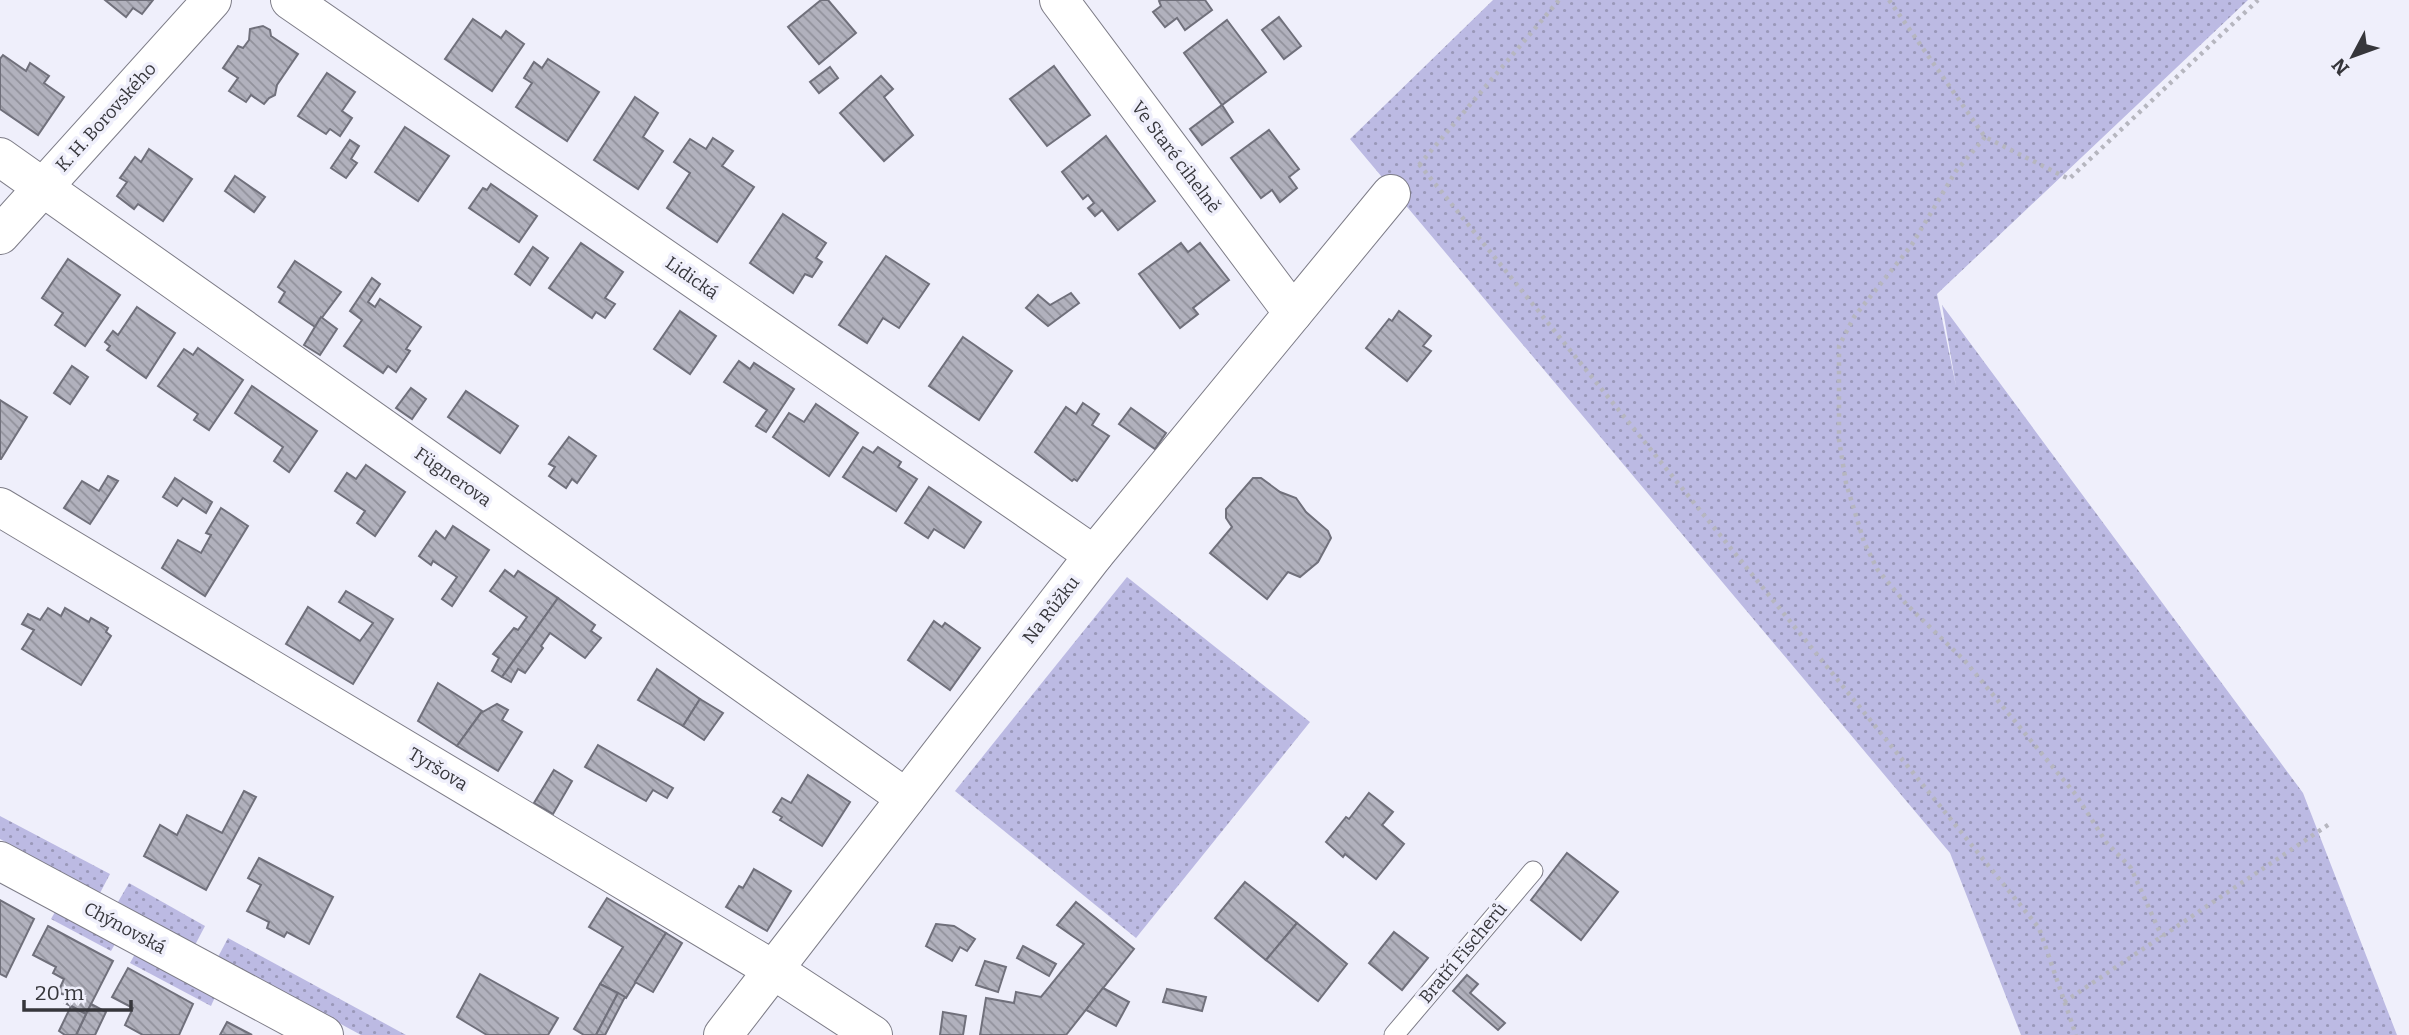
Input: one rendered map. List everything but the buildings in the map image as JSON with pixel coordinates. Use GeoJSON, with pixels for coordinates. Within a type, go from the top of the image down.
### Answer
{"type":"FeatureCollection","features":[{"type":"Feature","properties":{"kind":"street","name":"K. H. Borovského"},"geometry":{"type":"LineString","coordinates":[[0,235],[212,0]]}},
{"type":"Feature","properties":{"kind":"street","name":"Lidická"},"geometry":{"type":"LineString","coordinates":[[290,0],[1094,555]]}},
{"type":"Feature","properties":{"kind":"street","name":"Ve Staré cihelně"},"geometry":{"type":"LineString","coordinates":[[1059,0],[1293,313]]}},
{"type":"Feature","properties":{"kind":"street","name":"Fügnerova"},"geometry":{"type":"LineString","coordinates":[[0,157],[906,798]]}},
{"type":"Feature","properties":{"kind":"street","name":"Na Růžku"},"geometry":{"type":"LineString","coordinates":[[723,1035],[1094,555],[1391,194]]}},
{"type":"Feature","properties":{"kind":"street","name":"Tyršova"},"geometry":{"type":"LineString","coordinates":[[0,507],[772,969],[873,1035]]}},
{"type":"Feature","properties":{"kind":"street","name":"Chýnovská"},"geometry":{"type":"LineString","coordinates":[[0,861],[324,1035]]}},
{"type":"Feature","properties":{"kind":"lane","name":"Bratří Fischerů"},"geometry":{"type":"LineString","coordinates":[[1394,1035],[1533,871]]}},
{"type":"Feature","properties":{"kind":"path"},"geometry":{"type":"LineString","coordinates":[[1391,194],[1559,0]]}},
{"type":"Feature","properties":{"kind":"path"},"geometry":{"type":"LineString","coordinates":[[1889,0],[1985,137],[2070,179],[2258,0]]}},
{"type":"Feature","properties":{"kind":"path"},"geometry":{"type":"LineString","coordinates":[[1985,137],[1956,171],[1911,246],[1854,317],[1839,346],[1839,440],[1846,483],[1864,542],[1877,569],[1907,605],[1965,661],[2076,795],[2106,842],[2131,868],[2162,936]]}},
{"type":"Feature","properties":{"kind":"path"},"geometry":{"type":"LineString","coordinates":[[1419,164],[2039,928],[2076,1035]]}},
{"type":"Feature","properties":{"kind":"path"},"geometry":{"type":"LineString","coordinates":[[2064,1002],[2331,823]]}},
{"type":"Feature","properties":{"kind":"shaded area"},"geometry":{"type":"Polygon","coordinates":[[[1493,0],[2248,0],[1937,294],[1956,386],[1942,305],[2303,793],[2397,1035],[2021,1035],[1950,853],[1350,139],[1493,0]]]}},
{"type":"Feature","properties":{"kind":"shaded area"},"geometry":{"type":"Polygon","coordinates":[[[1127,577],[1310,722],[1136,938],[955,791],[1127,577]]]}},
{"type":"Feature","properties":{"kind":"shaded area"},"geometry":{"type":"Polygon","coordinates":[[[0,816],[110,874],[100,893],[0,839],[0,816]]]}},
{"type":"Feature","properties":{"kind":"shaded area"},"geometry":{"type":"Polygon","coordinates":[[[129,883],[205,926],[195,945],[118,902],[129,883]]]}},
{"type":"Feature","properties":{"kind":"shaded area"},"geometry":{"type":"Polygon","coordinates":[[[55,912],[115,944],[111,951],[51,919],[55,912]]]}},
{"type":"Feature","properties":{"kind":"shaded area"},"geometry":{"type":"Polygon","coordinates":[[[228,938],[406,1035],[361,1035],[218,957],[228,938]]]}},
{"type":"Feature","properties":{"kind":"shaded area"},"geometry":{"type":"Polygon","coordinates":[[[135,954],[215,997],[211,1006],[130,963],[135,954]]]}}]}
